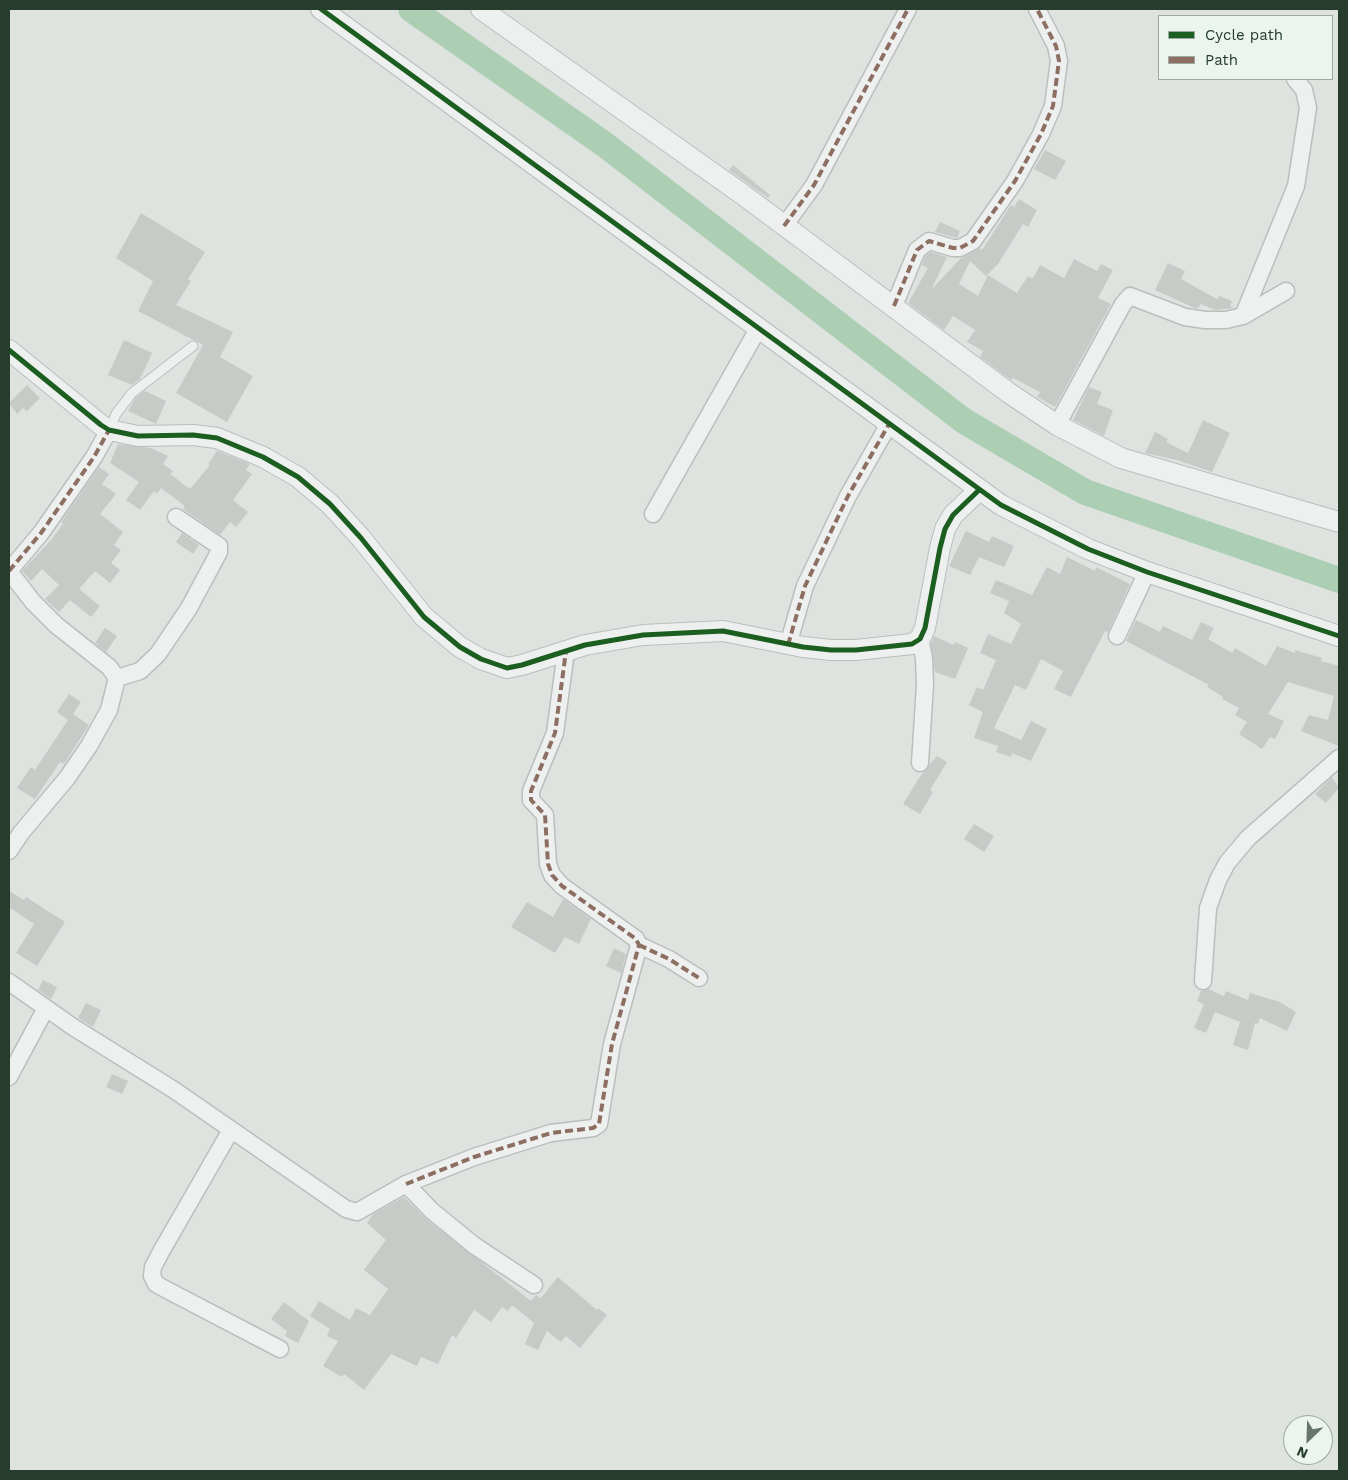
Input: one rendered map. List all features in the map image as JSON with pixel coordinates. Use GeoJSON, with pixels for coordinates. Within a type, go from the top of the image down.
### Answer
{"type":"FeatureCollection","features":[{"type":"Feature","properties":{"kind":"street"},"geometry":{"type":"LineString","coordinates":[[321,9],[1001,505],[1059,536],[1147,572],[1339,636]]}},
{"type":"Feature","properties":{"kind":"street"},"geometry":{"type":"LineString","coordinates":[[480,9],[784,226],[1009,393],[1057,425],[1121,458],[1339,522]]}},
{"type":"Feature","properties":{"kind":"street"},"geometry":{"type":"LineString","coordinates":[[784,226],[814,185],[908,9]]}},
{"type":"Feature","properties":{"kind":"street"},"geometry":{"type":"LineString","coordinates":[[894,306],[918,250],[930,241],[954,248],[960,248],[973,241],[1010,188],[1041,134],[1052,106],[1059,61],[1056,46],[1037,9]]}},
{"type":"Feature","properties":{"kind":"street"},"geometry":{"type":"LineString","coordinates":[[1243,316],[1296,186],[1308,108],[1304,90],[1296,80]]}},
{"type":"Feature","properties":{"kind":"street"},"geometry":{"type":"LineString","coordinates":[[1057,425],[1123,304],[1130,296],[1196,319],[1226,320],[1243,316],[1286,292]]}},
{"type":"Feature","properties":{"kind":"street"},"geometry":{"type":"LineString","coordinates":[[653,514],[758,328]]}},
{"type":"Feature","properties":{"kind":"street"},"geometry":{"type":"LineString","coordinates":[[9,350],[101,426],[112,423],[138,436],[193,435],[217,438],[263,457],[298,477],[330,504],[424,617],[460,647],[481,659],[507,668],[522,666],[586,645],[643,635],[723,631],[788,645],[831,650],[903,646],[920,640]]}},
{"type":"Feature","properties":{"kind":"street"},"geometry":{"type":"LineString","coordinates":[[112,423],[94,457],[41,533],[9,571],[33,602],[56,625],[109,667],[117,678]]}},
{"type":"Feature","properties":{"kind":"street"},"geometry":{"type":"LineString","coordinates":[[788,645],[805,586],[848,496],[889,424]]}},
{"type":"Feature","properties":{"kind":"street"},"geometry":{"type":"LineString","coordinates":[[920,763],[925,686],[924,658],[920,640],[925,628],[940,548],[946,529],[953,515],[978,490]]}},
{"type":"Feature","properties":{"kind":"street"},"geometry":{"type":"LineString","coordinates":[[117,678],[140,671],[158,654],[189,608],[219,552],[219,546],[176,517]]}},
{"type":"Feature","properties":{"kind":"street"},"geometry":{"type":"LineString","coordinates":[[1117,636],[1147,572]]}},
{"type":"Feature","properties":{"kind":"street"},"geometry":{"type":"LineString","coordinates":[[566,651],[555,733],[531,791],[531,800],[545,815],[548,864],[555,880],[636,939],[639,945],[669,959],[699,978]]}},
{"type":"Feature","properties":{"kind":"street"},"geometry":{"type":"LineString","coordinates":[[9,851],[38,811],[67,778],[89,746],[109,710],[117,678]]}},
{"type":"Feature","properties":{"kind":"street"},"geometry":{"type":"LineString","coordinates":[[1203,981],[1208,908],[1218,880],[1227,863],[1248,838],[1339,758]]}},
{"type":"Feature","properties":{"kind":"street"},"geometry":{"type":"LineString","coordinates":[[9,982],[352,1212],[357,1212],[406,1184],[474,1157],[551,1133],[598,1126],[612,1044],[639,945]]}},
{"type":"Feature","properties":{"kind":"street"},"geometry":{"type":"LineString","coordinates":[[9,1077],[46,1008]]}},
{"type":"Feature","properties":{"kind":"street"},"geometry":{"type":"LineString","coordinates":[[231,1130],[162,1250],[153,1267],[152,1276],[156,1284],[280,1349]]}},
{"type":"Feature","properties":{"kind":"street"},"geometry":{"type":"LineString","coordinates":[[406,1184],[432,1211],[475,1246],[534,1285]]}},
{"type":"Feature","properties":{"kind":"lane"},"geometry":{"type":"LineString","coordinates":[[112,423],[132,393],[193,346]]}},
{"type":"Feature","properties":{"kind":"building"},"geometry":{"type":"Polygon","coordinates":[[[1045,150],[1066,161],[1055,180],[1034,169],[1045,150]]]}},
{"type":"Feature","properties":{"kind":"building"},"geometry":{"type":"Polygon","coordinates":[[[733,165],[770,195],[768,198],[729,170],[733,165]]]}},
{"type":"Feature","properties":{"kind":"building"},"geometry":{"type":"Polygon","coordinates":[[[1019,199],[1037,210],[1028,227],[1023,224],[998,264],[986,276],[970,261],[959,284],[978,296],[988,275],[1017,293],[1028,276],[1033,278],[1040,265],[1064,278],[1074,259],[1097,271],[1101,264],[1113,270],[1098,298],[1111,304],[1055,407],[1037,397],[1040,392],[1013,378],[1011,380],[980,357],[983,351],[967,342],[975,330],[953,316],[944,330],[908,303],[928,268],[922,265],[925,256],[931,252],[947,257],[931,290],[961,258],[980,248],[982,250],[1011,205],[1014,207],[1019,199]]]}},
{"type":"Feature","properties":{"kind":"building"},"geometry":{"type":"Polygon","coordinates":[[[141,213],[205,252],[188,279],[191,281],[176,305],[233,332],[220,357],[253,376],[227,422],[176,393],[203,345],[138,311],[153,281],[116,258],[141,213]]]}},
{"type":"Feature","properties":{"kind":"building"},"geometry":{"type":"Polygon","coordinates":[[[940,222],[960,231],[957,238],[935,232],[940,222]]]}},
{"type":"Feature","properties":{"kind":"building"},"geometry":{"type":"Polygon","coordinates":[[[1168,263],[1185,271],[1181,279],[1217,299],[1219,296],[1232,301],[1230,306],[1233,308],[1215,310],[1201,304],[1197,309],[1155,290],[1168,263]]]}},
{"type":"Feature","properties":{"kind":"building"},"geometry":{"type":"Polygon","coordinates":[[[124,340],[152,353],[140,379],[132,385],[108,375],[124,340]]]}},
{"type":"Feature","properties":{"kind":"building"},"geometry":{"type":"Polygon","coordinates":[[[27,385],[40,398],[27,411],[23,408],[17,414],[9,403],[27,385]]]}},
{"type":"Feature","properties":{"kind":"building"},"geometry":{"type":"Polygon","coordinates":[[[1089,387],[1102,392],[1097,404],[1113,410],[1104,436],[1073,420],[1089,387]]]}},
{"type":"Feature","properties":{"kind":"building"},"geometry":{"type":"Polygon","coordinates":[[[145,391],[166,401],[156,424],[128,411],[136,397],[145,391]]]}},
{"type":"Feature","properties":{"kind":"building"},"geometry":{"type":"Polygon","coordinates":[[[1203,420],[1230,433],[1212,472],[1177,460],[1145,453],[1155,432],[1168,439],[1166,442],[1188,453],[1203,420]]]}},
{"type":"Feature","properties":{"kind":"building"},"geometry":{"type":"Polygon","coordinates":[[[118,444],[151,448],[168,456],[163,464],[173,471],[170,474],[190,489],[210,465],[208,464],[217,451],[250,464],[246,470],[252,474],[233,500],[248,512],[236,527],[230,522],[220,535],[183,509],[185,506],[161,488],[157,494],[154,491],[140,510],[126,500],[139,482],[110,463],[118,444]]]}},
{"type":"Feature","properties":{"kind":"building"},"geometry":{"type":"Polygon","coordinates":[[[99,467],[109,474],[102,484],[116,494],[100,514],[123,532],[114,545],[121,550],[111,563],[120,570],[110,583],[95,571],[79,589],[100,606],[91,617],[70,600],[59,612],[45,599],[59,585],[42,569],[31,581],[22,571],[52,539],[63,524],[61,522],[99,467]]]}},
{"type":"Feature","properties":{"kind":"building"},"geometry":{"type":"Polygon","coordinates":[[[966,531],[989,542],[992,536],[1014,546],[1004,567],[979,557],[970,575],[949,566],[966,531]]]}},
{"type":"Feature","properties":{"kind":"building"},"geometry":{"type":"Polygon","coordinates":[[[182,533],[199,545],[193,554],[176,542],[182,533]]]}},
{"type":"Feature","properties":{"kind":"building"},"geometry":{"type":"Polygon","coordinates":[[[1067,557],[1095,571],[1096,567],[1130,584],[1108,632],[1105,631],[1071,697],[1054,689],[1063,671],[1041,659],[1026,690],[1015,685],[994,728],[1021,740],[1031,721],[1047,729],[1031,761],[1012,753],[1011,757],[996,752],[998,746],[974,738],[983,712],[969,705],[977,687],[983,690],[996,660],[980,653],[988,634],[1011,644],[1021,624],[1004,613],[1009,601],[990,593],[996,580],[1032,595],[1047,567],[1060,574],[1067,557]]]}},
{"type":"Feature","properties":{"kind":"building"},"geometry":{"type":"Polygon","coordinates":[[[1136,620],[1160,632],[1163,626],[1192,640],[1201,622],[1214,628],[1208,639],[1232,653],[1235,648],[1266,666],[1277,646],[1295,653],[1295,650],[1322,658],[1321,661],[1339,666],[1339,746],[1301,731],[1309,715],[1328,720],[1334,696],[1288,682],[1268,714],[1284,721],[1275,739],[1270,737],[1262,749],[1239,734],[1247,722],[1235,715],[1239,708],[1222,699],[1223,697],[1207,687],[1209,685],[1126,641],[1136,620]]]}},
{"type":"Feature","properties":{"kind":"building"},"geometry":{"type":"Polygon","coordinates":[[[105,628],[117,636],[106,652],[95,643],[105,628]]]}},
{"type":"Feature","properties":{"kind":"building"},"geometry":{"type":"Polygon","coordinates":[[[934,636],[953,645],[955,642],[968,648],[955,679],[935,672],[931,643],[934,636]]]}},
{"type":"Feature","properties":{"kind":"building"},"geometry":{"type":"Polygon","coordinates":[[[69,694],[81,702],[73,714],[89,725],[64,764],[60,762],[35,799],[17,788],[31,767],[35,770],[68,720],[57,712],[69,694]]]}},
{"type":"Feature","properties":{"kind":"building"},"geometry":{"type":"Polygon","coordinates":[[[937,756],[947,762],[930,790],[933,792],[920,814],[903,804],[919,778],[937,756]]]}},
{"type":"Feature","properties":{"kind":"building"},"geometry":{"type":"Polygon","coordinates":[[[1332,777],[1339,788],[1326,803],[1315,794],[1332,777]]]}},
{"type":"Feature","properties":{"kind":"building"},"geometry":{"type":"Polygon","coordinates":[[[974,824],[994,836],[984,852],[964,839],[974,824]]]}},
{"type":"Feature","properties":{"kind":"building"},"geometry":{"type":"Polygon","coordinates":[[[9,891],[24,900],[26,897],[65,922],[37,966],[16,953],[34,924],[9,907],[9,891]]]}},
{"type":"Feature","properties":{"kind":"building"},"geometry":{"type":"Polygon","coordinates":[[[563,899],[591,919],[579,944],[565,937],[555,953],[511,927],[527,902],[553,917],[563,899]]]}},
{"type":"Feature","properties":{"kind":"building"},"geometry":{"type":"Polygon","coordinates":[[[614,948],[626,954],[621,973],[606,966],[614,948]]]}},
{"type":"Feature","properties":{"kind":"building"},"geometry":{"type":"Polygon","coordinates":[[[43,980],[57,987],[51,999],[38,990],[43,980]]]}},
{"type":"Feature","properties":{"kind":"building"},"geometry":{"type":"Polygon","coordinates":[[[1208,989],[1224,996],[1226,991],[1248,1000],[1250,993],[1280,1002],[1296,1012],[1287,1031],[1260,1018],[1258,1024],[1255,1023],[1248,1050],[1233,1045],[1240,1022],[1215,1012],[1206,1033],[1194,1028],[1204,1004],[1197,1001],[1201,991],[1208,989]]]}},
{"type":"Feature","properties":{"kind":"building"},"geometry":{"type":"Polygon","coordinates":[[[86,1003],[101,1010],[93,1027],[78,1018],[86,1003]]]}},
{"type":"Feature","properties":{"kind":"building"},"geometry":{"type":"Polygon","coordinates":[[[112,1074],[128,1081],[122,1094],[106,1087],[112,1074]]]}},
{"type":"Feature","properties":{"kind":"building"},"geometry":{"type":"Polygon","coordinates":[[[404,1197],[426,1219],[531,1301],[536,1295],[541,1298],[558,1277],[597,1310],[598,1308],[607,1315],[580,1348],[566,1336],[561,1342],[547,1331],[538,1350],[525,1344],[534,1323],[512,1305],[508,1311],[502,1307],[491,1322],[474,1310],[456,1338],[452,1335],[438,1364],[421,1357],[417,1366],[391,1354],[364,1390],[344,1374],[342,1377],[323,1366],[338,1341],[327,1336],[330,1329],[310,1316],[319,1301],[350,1320],[356,1308],[370,1315],[388,1289],[364,1270],[386,1240],[367,1223],[373,1214],[404,1197]]]}},
{"type":"Feature","properties":{"kind":"building"},"geometry":{"type":"Polygon","coordinates":[[[284,1302],[309,1321],[298,1343],[285,1336],[287,1331],[271,1319],[284,1302]]]}},
{"type":"Feature","properties":{"kind":"waterway"},"geometry":{"type":"LineString","coordinates":[[411,9],[604,144],[964,421],[1085,492],[1339,580]]}},
{"type":"Feature","properties":{"kind":"marked path"},"geometry":{"type":"LineString","coordinates":[[784,226],[814,185],[908,9]]}},
{"type":"Feature","properties":{"kind":"marked path"},"geometry":{"type":"LineString","coordinates":[[894,306],[917,250],[929,241],[953,248],[960,248],[973,241],[1015,181],[1041,134],[1053,106],[1059,61],[1056,46],[1037,9]]}},
{"type":"Feature","properties":{"kind":"marked path"},"geometry":{"type":"LineString","coordinates":[[788,645],[805,586],[848,496],[889,424]]}},
{"type":"Feature","properties":{"kind":"marked path"},"geometry":{"type":"LineString","coordinates":[[9,571],[41,533],[94,457],[109,430]]}},
{"type":"Feature","properties":{"kind":"marked path"},"geometry":{"type":"LineString","coordinates":[[406,1184],[474,1157],[551,1133],[593,1128],[599,1124],[612,1044],[639,945],[636,939],[562,886],[552,875],[548,864],[545,815],[531,800],[531,791],[555,733],[566,651]]}},
{"type":"Feature","properties":{"kind":"marked path"},"geometry":{"type":"LineString","coordinates":[[639,945],[669,959],[699,978]]}},
{"type":"Feature","properties":{"kind":"cycle path"},"geometry":{"type":"LineString","coordinates":[[321,9],[1001,505],[1088,549],[1147,572],[1339,636]]}},
{"type":"Feature","properties":{"kind":"cycle path"},"geometry":{"type":"LineString","coordinates":[[9,350],[109,430],[138,436],[193,435],[217,438],[263,457],[298,477],[330,504],[361,538],[424,617],[460,647],[481,659],[507,668],[585,645],[643,635],[723,631],[803,647],[831,650],[856,650],[912,644],[920,639],[925,628],[945,529],[953,515],[979,490]]}}]}
